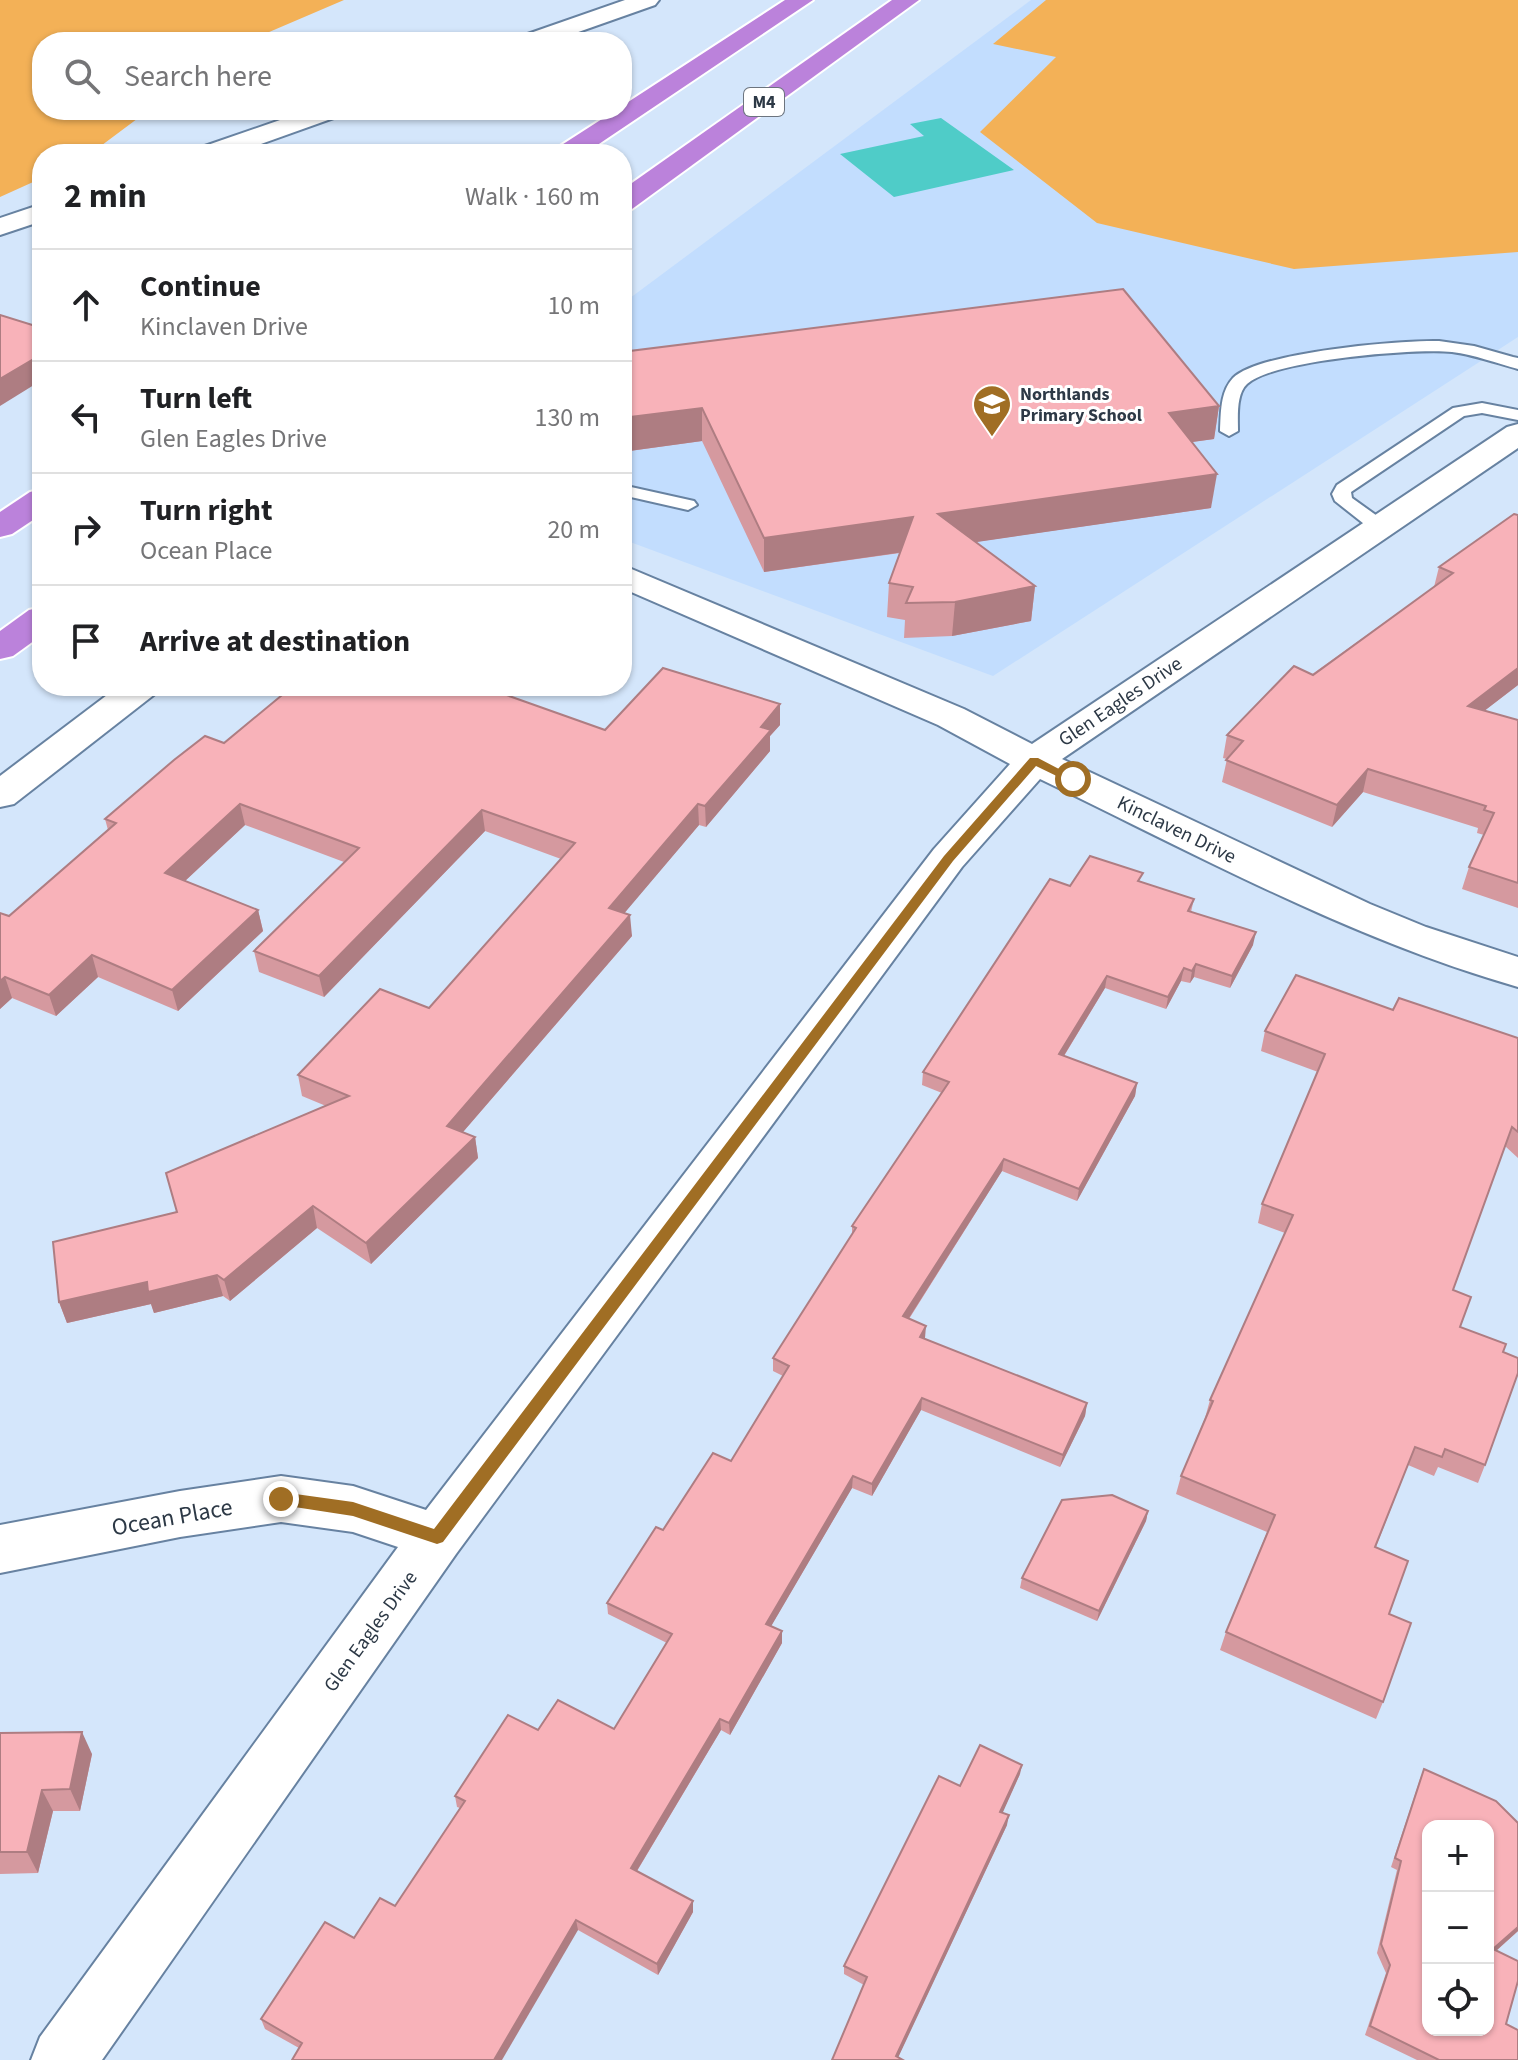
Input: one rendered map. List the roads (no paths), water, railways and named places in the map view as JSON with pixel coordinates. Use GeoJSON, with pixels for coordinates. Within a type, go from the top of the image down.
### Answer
{"type":"FeatureCollection","features":[{"type":"Feature","properties":{"kind":"highway"},"geometry":{"type":"LineString","coordinates":[[632,111],[801,0]]}},
{"type":"Feature","properties":{"kind":"highway","name":"M4"},"geometry":{"type":"LineString","coordinates":[[632,196],[907,0]]}},
{"type":"Feature","properties":{"kind":"highway"},"geometry":{"type":"LineString","coordinates":[[581,144],[618,120]]}},
{"type":"Feature","properties":{"kind":"highway"},"geometry":{"type":"LineString","coordinates":[[0,527],[32,506]]}},
{"type":"Feature","properties":{"kind":"highway"},"geometry":{"type":"LineString","coordinates":[[0,648],[32,625]]}},
{"type":"Feature","properties":{"kind":"street"},"geometry":{"type":"LineString","coordinates":[[556,32],[647,0]]}},
{"type":"Feature","properties":{"kind":"street"},"geometry":{"type":"LineString","coordinates":[[236,144],[305,120]]}},
{"type":"Feature","properties":{"kind":"street"},"geometry":{"type":"LineString","coordinates":[[0,227],[32,216]]}},
{"type":"Feature","properties":{"kind":"street","name":"Glen Eagles Drive"},"geometry":{"type":"LineString","coordinates":[[63,2060],[437,1537],[948,858],[1034,761],[1518,434]]}},
{"type":"Feature","properties":{"kind":"street","name":"Kinclaven Drive"},"geometry":{"type":"LineString","coordinates":[[632,579],[951,717],[1034,761],[1355,914],[1411,937],[1518,972]]}},
{"type":"Feature","properties":{"kind":"street"},"geometry":{"type":"LineString","coordinates":[[0,795],[129,696]]}},
{"type":"Feature","properties":{"kind":"street","name":"Ocean Place"},"geometry":{"type":"LineString","coordinates":[[0,1549],[180,1514],[281,1499],[353,1509],[437,1537]]}},
{"type":"Feature","properties":{"kind":"lane"},"geometry":{"type":"LineString","coordinates":[[1229,431],[1232,400],[1241,379],[1252,373],[1299,362],[1429,346],[1468,350],[1518,364]]}},
{"type":"Feature","properties":{"kind":"lane"},"geometry":{"type":"LineString","coordinates":[[1380,527],[1344,501],[1341,494],[1343,489],[1459,412],[1482,408],[1518,415]]}},
{"type":"Feature","properties":{"kind":"lane"},"geometry":{"type":"LineString","coordinates":[[632,492],[688,505]]}},
{"type":"Feature","properties":{"kind":"place","name":"Northlands Primary School"},"geometry":{"type":"Point","coordinates":[992,438]}}]}
